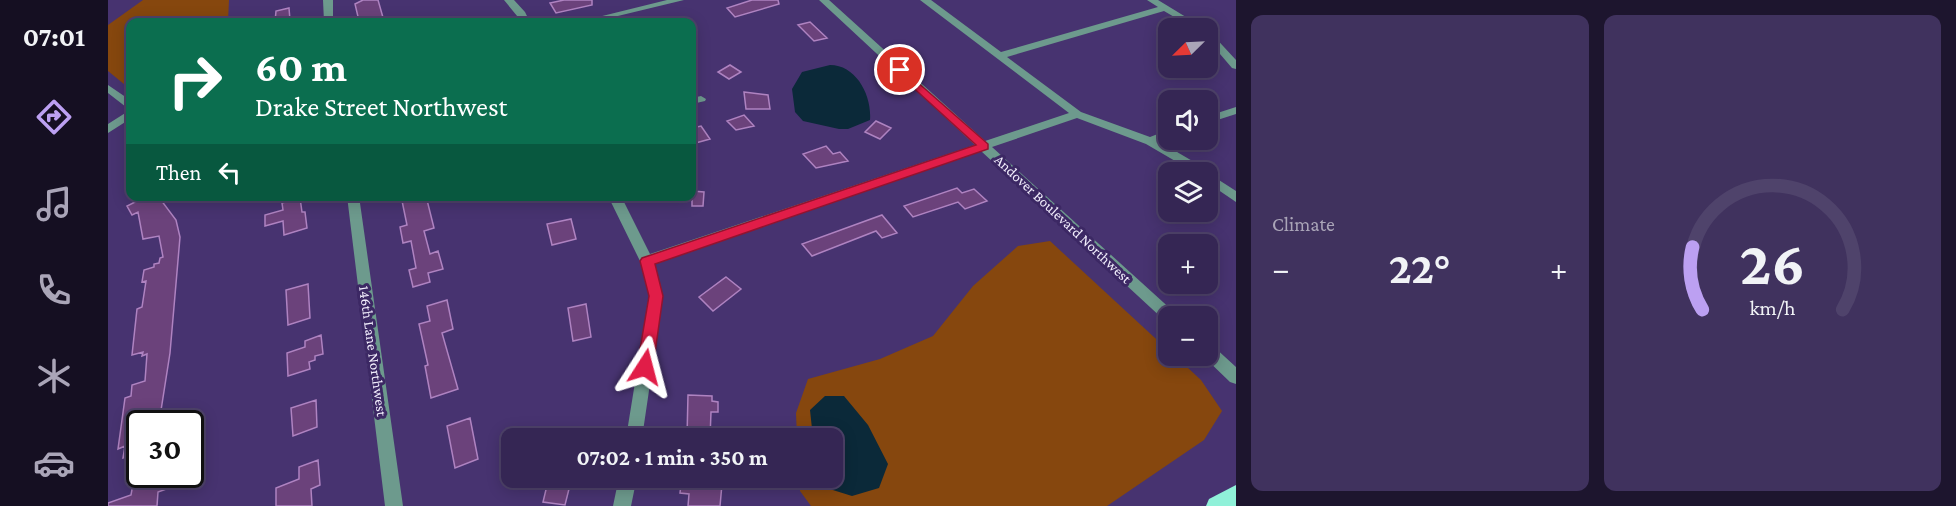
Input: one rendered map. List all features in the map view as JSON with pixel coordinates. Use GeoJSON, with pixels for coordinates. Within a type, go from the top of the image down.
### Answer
{"type":"FeatureCollection","features":[{"type":"Feature","properties":{"kind":"main road"},"geometry":{"type":"LineString","coordinates":[[1216,506],[1236,495]]}},
{"type":"Feature","properties":{"kind":"street"},"geometry":{"type":"LineString","coordinates":[[328,0],[329,18]]}},
{"type":"Feature","properties":{"kind":"street"},"geometry":{"type":"LineString","coordinates":[[508,0],[524,18]]}},
{"type":"Feature","properties":{"kind":"street"},"geometry":{"type":"LineString","coordinates":[[601,18],[680,0]]}},
{"type":"Feature","properties":{"kind":"street","name":"Andover Boulevard Northwest"},"geometry":{"type":"LineString","coordinates":[[824,0],[1159,306]]}},
{"type":"Feature","properties":{"kind":"street"},"geometry":{"type":"LineString","coordinates":[[925,0],[1077,114],[1150,141],[1185,162]]}},
{"type":"Feature","properties":{"kind":"street"},"geometry":{"type":"LineString","coordinates":[[1152,0],[1182,18]]}},
{"type":"Feature","properties":{"kind":"street"},"geometry":{"type":"LineString","coordinates":[[999,56],[1166,8]]}},
{"type":"Feature","properties":{"kind":"street"},"geometry":{"type":"LineString","coordinates":[[1218,46],[1236,66]]}},
{"type":"Feature","properties":{"kind":"street"},"geometry":{"type":"LineString","coordinates":[[108,88],[126,102]]}},
{"type":"Feature","properties":{"kind":"street"},"geometry":{"type":"LineString","coordinates":[[1218,116],[1236,110]]}},
{"type":"Feature","properties":{"kind":"street"},"geometry":{"type":"LineString","coordinates":[[647,261],[1077,114]]}},
{"type":"Feature","properties":{"kind":"street"},"geometry":{"type":"LineString","coordinates":[[108,129],[126,117]]}},
{"type":"Feature","properties":{"kind":"street"},"geometry":{"type":"LineString","coordinates":[[1150,141],[1158,138]]}},
{"type":"Feature","properties":{"kind":"street"},"geometry":{"type":"LineString","coordinates":[[1218,184],[1236,197]]}},
{"type":"Feature","properties":{"kind":"street","name":"146th Lane Northwest"},"geometry":{"type":"LineString","coordinates":[[354,201],[394,506]]}},
{"type":"Feature","properties":{"kind":"street"},"geometry":{"type":"LineString","coordinates":[[617,201],[647,261],[656,296],[636,428]]}},
{"type":"Feature","properties":{"kind":"street"},"geometry":{"type":"LineString","coordinates":[[1218,360],[1236,377]]}},
{"type":"Feature","properties":{"kind":"street"},"geometry":{"type":"LineString","coordinates":[[622,506],[626,488]]}},
{"type":"Feature","properties":{"kind":"shaded area"},"geometry":{"type":"Polygon","coordinates":[[[143,0],[229,0],[228,18],[126,18],[126,86],[108,71],[108,25],[143,0]]]}},
{"type":"Feature","properties":{"kind":"shaded area"},"geometry":{"type":"Polygon","coordinates":[[[1050,241],[1158,341],[1158,366],[1186,366],[1201,380],[1222,411],[1204,440],[1107,506],[811,506],[800,488],[843,488],[843,428],[797,428],[796,413],[808,379],[880,359],[933,336],[973,286],[1018,246],[1050,241]]]}},
{"type":"Feature","properties":{"kind":"water"},"geometry":{"type":"Polygon","coordinates":[[[830,65],[839,66],[855,76],[865,92],[870,120],[848,129],[839,129],[803,121],[795,112],[792,89],[802,72],[830,65]]]}},
{"type":"Feature","properties":{"kind":"water"},"geometry":{"type":"Polygon","coordinates":[[[825,396],[844,396],[868,425],[888,464],[879,488],[852,496],[826,488],[843,488],[843,428],[812,428],[810,410],[825,396]]]}},
{"type":"Feature","properties":{"kind":"building"},"geometry":{"type":"Polygon","coordinates":[[[363,0],[378,0],[383,18],[358,18],[355,4],[363,0]]]}},
{"type":"Feature","properties":{"kind":"building"},"geometry":{"type":"Polygon","coordinates":[[[564,0],[592,0],[592,5],[556,13],[550,3],[564,0]]]}},
{"type":"Feature","properties":{"kind":"building"},"geometry":{"type":"Polygon","coordinates":[[[752,0],[778,0],[779,4],[735,17],[727,8],[752,0]]]}},
{"type":"Feature","properties":{"kind":"building"},"geometry":{"type":"Polygon","coordinates":[[[289,8],[290,18],[275,18],[276,11],[289,8]]]}},
{"type":"Feature","properties":{"kind":"building"},"geometry":{"type":"Polygon","coordinates":[[[810,22],[827,38],[814,41],[798,25],[810,22]]]}},
{"type":"Feature","properties":{"kind":"building"},"geometry":{"type":"Polygon","coordinates":[[[730,65],[741,72],[729,79],[718,72],[730,65]]]}},
{"type":"Feature","properties":{"kind":"building"},"geometry":{"type":"Polygon","coordinates":[[[744,92],[768,95],[770,109],[746,109],[744,92]]]}},
{"type":"Feature","properties":{"kind":"building"},"geometry":{"type":"Polygon","coordinates":[[[744,115],[754,126],[736,130],[727,121],[744,115]]]}},
{"type":"Feature","properties":{"kind":"building"},"geometry":{"type":"Polygon","coordinates":[[[876,121],[891,128],[880,139],[865,132],[876,121]]]}},
{"type":"Feature","properties":{"kind":"building"},"geometry":{"type":"Polygon","coordinates":[[[701,126],[710,139],[696,143],[696,127],[701,126]]]}},
{"type":"Feature","properties":{"kind":"building"},"geometry":{"type":"Polygon","coordinates":[[[826,146],[833,154],[840,152],[848,161],[816,168],[803,154],[826,146]]]}},
{"type":"Feature","properties":{"kind":"building"},"geometry":{"type":"Polygon","coordinates":[[[957,188],[962,193],[974,189],[987,201],[965,209],[958,202],[913,217],[904,206],[957,188]]]}},
{"type":"Feature","properties":{"kind":"building"},"geometry":{"type":"Polygon","coordinates":[[[696,191],[704,192],[703,206],[692,206],[692,201],[696,201],[696,191]]]}},
{"type":"Feature","properties":{"kind":"building"},"geometry":{"type":"Polygon","coordinates":[[[137,201],[162,201],[176,220],[180,237],[170,353],[161,410],[126,410],[126,457],[123,458],[125,446],[118,449],[125,398],[131,396],[132,385],[145,381],[147,354],[142,356],[143,352],[132,355],[137,309],[142,307],[146,281],[142,282],[144,270],[154,267],[154,264],[159,263],[160,258],[163,257],[159,236],[143,239],[138,212],[132,215],[127,206],[137,201]]]}},
{"type":"Feature","properties":{"kind":"building"},"geometry":{"type":"Polygon","coordinates":[[[300,201],[302,212],[305,212],[307,228],[284,235],[283,221],[265,226],[265,215],[283,210],[282,203],[300,201]]]}},
{"type":"Feature","properties":{"kind":"building"},"geometry":{"type":"Polygon","coordinates":[[[402,201],[427,201],[434,228],[424,231],[430,254],[438,251],[443,269],[428,273],[430,282],[413,287],[409,270],[416,268],[411,241],[403,243],[400,227],[407,225],[402,201]]]}},
{"type":"Feature","properties":{"kind":"building"},"geometry":{"type":"Polygon","coordinates":[[[882,215],[897,233],[882,238],[876,231],[812,256],[802,244],[882,215]]]}},
{"type":"Feature","properties":{"kind":"building"},"geometry":{"type":"Polygon","coordinates":[[[571,219],[576,239],[552,245],[547,224],[571,219]]]}},
{"type":"Feature","properties":{"kind":"building"},"geometry":{"type":"Polygon","coordinates":[[[726,277],[741,289],[713,311],[699,297],[726,277]]]}},
{"type":"Feature","properties":{"kind":"building"},"geometry":{"type":"Polygon","coordinates":[[[308,284],[310,318],[288,325],[286,290],[308,284]]]}},
{"type":"Feature","properties":{"kind":"building"},"geometry":{"type":"Polygon","coordinates":[[[447,300],[453,329],[442,333],[458,389],[431,398],[425,366],[428,365],[419,324],[430,321],[427,306],[447,300]]]}},
{"type":"Feature","properties":{"kind":"building"},"geometry":{"type":"Polygon","coordinates":[[[586,304],[591,337],[573,341],[568,308],[586,304]]]}},
{"type":"Feature","properties":{"kind":"building"},"geometry":{"type":"Polygon","coordinates":[[[321,335],[323,354],[315,356],[315,360],[309,362],[310,369],[288,376],[287,353],[305,347],[305,341],[321,335]]]}},
{"type":"Feature","properties":{"kind":"building"},"geometry":{"type":"Polygon","coordinates":[[[688,395],[712,396],[712,401],[718,402],[718,412],[711,412],[710,428],[687,428],[688,395]]]}},
{"type":"Feature","properties":{"kind":"building"},"geometry":{"type":"Polygon","coordinates":[[[316,400],[317,427],[293,436],[291,408],[316,400]]]}},
{"type":"Feature","properties":{"kind":"building"},"geometry":{"type":"Polygon","coordinates":[[[470,418],[478,459],[455,468],[447,426],[470,418]]]}},
{"type":"Feature","properties":{"kind":"building"},"geometry":{"type":"Polygon","coordinates":[[[318,460],[320,485],[311,489],[312,506],[276,506],[276,488],[299,479],[299,467],[318,460]]]}},
{"type":"Feature","properties":{"kind":"building"},"geometry":{"type":"Polygon","coordinates":[[[132,488],[169,488],[158,492],[157,506],[108,506],[108,503],[131,495],[132,488]]]}},
{"type":"Feature","properties":{"kind":"building"},"geometry":{"type":"Polygon","coordinates":[[[546,488],[569,488],[565,505],[543,502],[546,488]]]}},
{"type":"Feature","properties":{"kind":"building"},"geometry":{"type":"Polygon","coordinates":[[[681,488],[722,488],[720,506],[688,506],[689,494],[680,493],[681,488]]]}},
{"type":"Feature","properties":{"kind":"route"},"geometry":{"type":"LineString","coordinates":[[645,367],[656,296],[647,261],[984,146],[900,70]]}}]}
